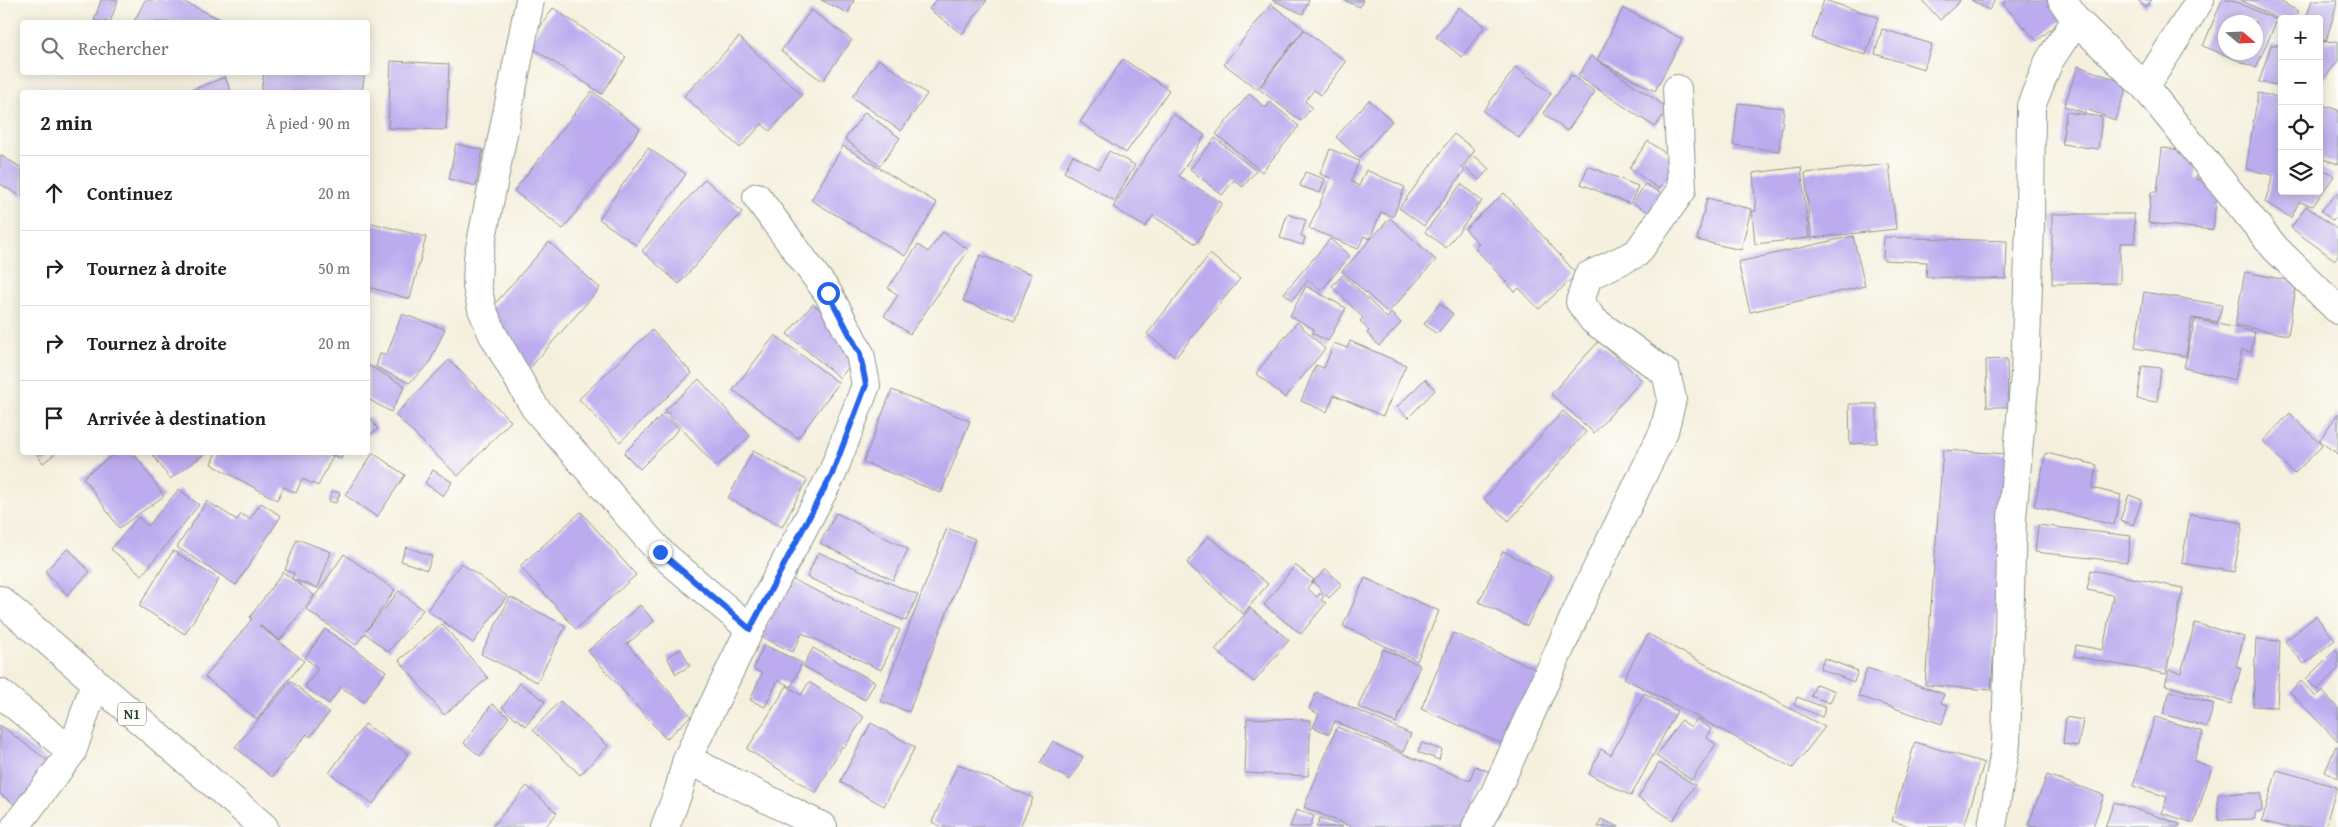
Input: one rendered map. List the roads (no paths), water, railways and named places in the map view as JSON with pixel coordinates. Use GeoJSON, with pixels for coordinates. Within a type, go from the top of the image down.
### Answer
{"type":"FeatureCollection","features":[{"type":"Feature","properties":{"kind":"main road"},"geometry":{"type":"LineString","coordinates":[[530,0],[478,258],[477,286],[482,309],[492,333],[534,408],[553,431],[660,552],[750,629]]}},
{"type":"Feature","properties":{"kind":"main road"},"geometry":{"type":"LineString","coordinates":[[2145,87],[2200,0]]}},
{"type":"Feature","properties":{"kind":"main road"},"geometry":{"type":"LineString","coordinates":[[1992,827],[2006,744],[2012,518],[2025,375],[2032,106],[2069,10],[2145,87],[2275,248],[2338,310]]}},
{"type":"Feature","properties":{"kind":"main road"},"geometry":{"type":"LineString","coordinates":[[1476,827],[1492,797],[1586,591],[1664,431],[1672,399],[1666,373],[1593,320],[1580,302],[1588,276],[1637,253],[1682,190],[1677,89]]}},
{"type":"Feature","properties":{"kind":"main road"},"geometry":{"type":"LineString","coordinates":[[665,827],[679,790],[687,758],[750,629],[832,474],[866,385],[860,354],[828,293],[757,197]]}},
{"type":"Feature","properties":{"kind":"main road","name":"N1"},"geometry":{"type":"LineString","coordinates":[[0,600],[264,827]]}},
{"type":"Feature","properties":{"kind":"main road"},"geometry":{"type":"LineString","coordinates":[[15,827],[72,752],[95,683]]}},
{"type":"Feature","properties":{"kind":"main road"},"geometry":{"type":"LineString","coordinates":[[0,693],[72,752]]}},
{"type":"Feature","properties":{"kind":"main road"},"geometry":{"type":"LineString","coordinates":[[687,758],[823,827]]}}]}
